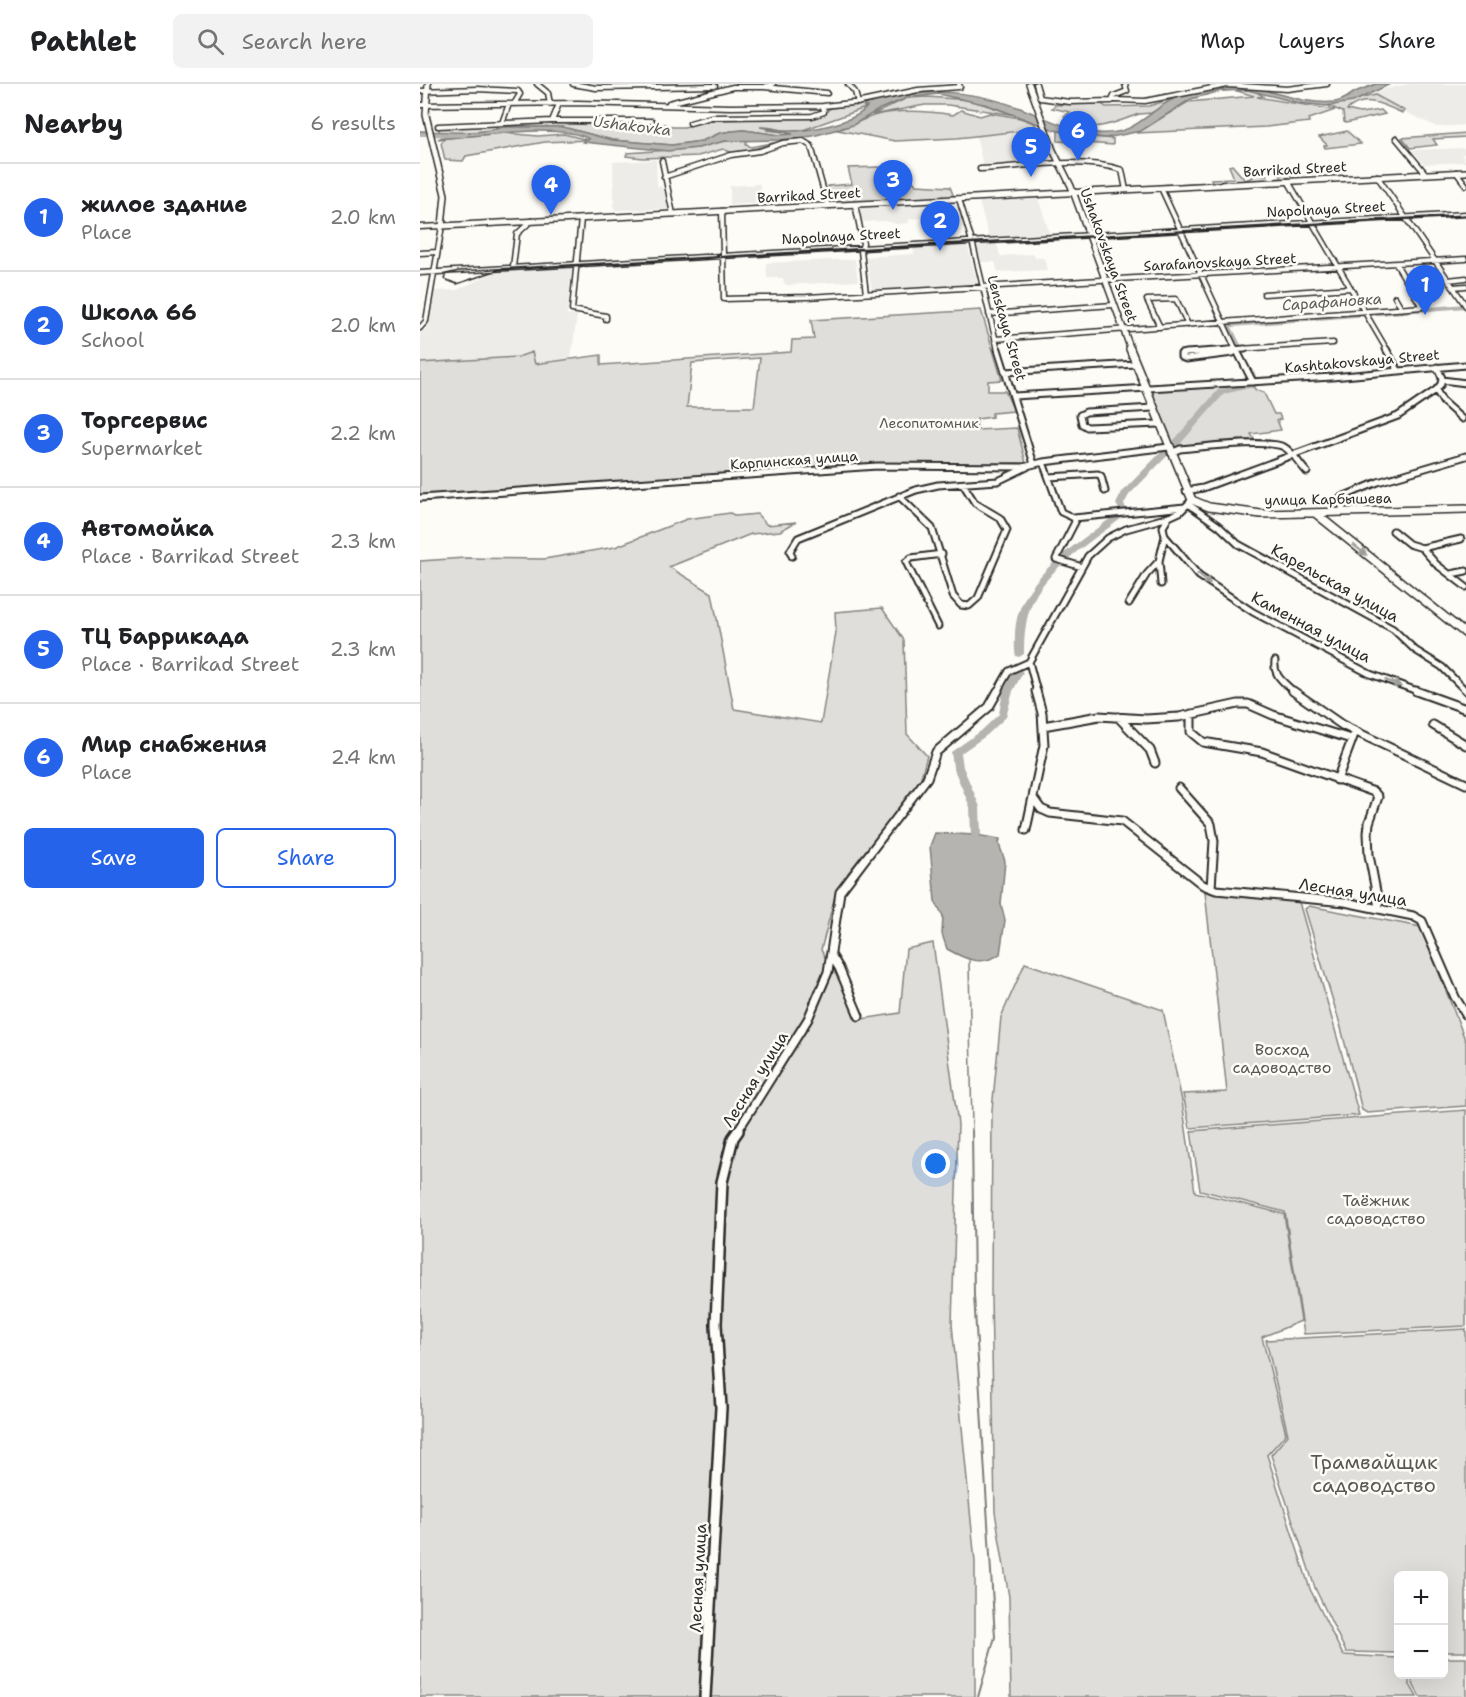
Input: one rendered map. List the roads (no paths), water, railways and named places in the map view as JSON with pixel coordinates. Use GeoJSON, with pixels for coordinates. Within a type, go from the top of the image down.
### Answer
{"type":"FeatureCollection","features":[{"type":"Feature","properties":{"kind":"main road"},"geometry":{"type":"LineString","coordinates":[[428,84],[427,125],[445,195],[442,226]]}},
{"type":"Feature","properties":{"kind":"main road","name":"Ushakovskaya Street"},"geometry":{"type":"LineString","coordinates":[[1029,84],[1060,166],[1072,190],[1144,387],[1186,491],[1188,504]]}},
{"type":"Feature","properties":{"kind":"main road"},"geometry":{"type":"LineString","coordinates":[[1054,194],[1066,186],[1060,166]]}},
{"type":"Feature","properties":{"kind":"main road","name":"Barrikad Street"},"geometry":{"type":"LineString","coordinates":[[442,226],[1054,194],[1072,190],[1126,190],[1466,172]]}},
{"type":"Feature","properties":{"kind":"main road","name":"улица Карбышева"},"geometry":{"type":"LineString","coordinates":[[1188,504],[1223,511],[1315,513],[1466,509]]}},
{"type":"Feature","properties":{"kind":"main road"},"geometry":{"type":"LineString","coordinates":[[1315,513],[1466,634]]}},
{"type":"Feature","properties":{"kind":"street"},"geometry":{"type":"LineString","coordinates":[[537,84],[548,93],[550,104]]}},
{"type":"Feature","properties":{"kind":"street"},"geometry":{"type":"LineString","coordinates":[[573,84],[596,88],[620,84]]}},
{"type":"Feature","properties":{"kind":"street"},"geometry":{"type":"LineString","coordinates":[[708,84],[715,86]]}},
{"type":"Feature","properties":{"kind":"street"},"geometry":{"type":"LineString","coordinates":[[764,87],[773,84]]}},
{"type":"Feature","properties":{"kind":"street"},"geometry":{"type":"LineString","coordinates":[[848,84],[855,92],[858,103]]}},
{"type":"Feature","properties":{"kind":"street"},"geometry":{"type":"LineString","coordinates":[[1036,84],[1040,98],[1070,102],[1145,101],[1221,85],[1294,89],[1327,84]]}},
{"type":"Feature","properties":{"kind":"street"},"geometry":{"type":"LineString","coordinates":[[1114,100],[1114,96],[1127,91],[1125,84]]}},
{"type":"Feature","properties":{"kind":"street"},"geometry":{"type":"LineString","coordinates":[[610,86],[764,87],[774,90],[827,93]]}},
{"type":"Feature","properties":{"kind":"street"},"geometry":{"type":"LineString","coordinates":[[420,105],[823,106],[858,103],[903,92],[960,86]]}},
{"type":"Feature","properties":{"kind":"street"},"geometry":{"type":"LineString","coordinates":[[663,105],[733,87]]}},
{"type":"Feature","properties":{"kind":"street"},"geometry":{"type":"LineString","coordinates":[[420,91],[518,91],[520,94],[511,104],[501,123]]}},
{"type":"Feature","properties":{"kind":"street"},"geometry":{"type":"LineString","coordinates":[[552,121],[559,104]]}},
{"type":"Feature","properties":{"kind":"street"},"geometry":{"type":"LineString","coordinates":[[690,123],[698,118],[711,117],[812,116],[824,112],[823,106]]}},
{"type":"Feature","properties":{"kind":"street"},"geometry":{"type":"LineString","coordinates":[[438,126],[552,121],[652,122]]}},
{"type":"Feature","properties":{"kind":"street"},"geometry":{"type":"LineString","coordinates":[[1396,138],[1426,174]]}},
{"type":"Feature","properties":{"kind":"street"},"geometry":{"type":"LineString","coordinates":[[664,177],[731,155],[760,151],[783,143],[803,141],[811,146],[828,206]]}},
{"type":"Feature","properties":{"kind":"street"},"geometry":{"type":"LineString","coordinates":[[662,161],[664,177],[670,190],[673,214]]}},
{"type":"Feature","properties":{"kind":"street"},"geometry":{"type":"LineString","coordinates":[[980,169],[1095,165],[1119,168],[1123,172],[1126,190]]}},
{"type":"Feature","properties":{"kind":"street"},"geometry":{"type":"LineString","coordinates":[[1456,172],[1466,185]]}},
{"type":"Feature","properties":{"kind":"street"},"geometry":{"type":"LineString","coordinates":[[1377,176],[1465,304]]}},
{"type":"Feature","properties":{"kind":"street"},"geometry":{"type":"LineString","coordinates":[[1288,181],[1398,370]]}},
{"type":"Feature","properties":{"kind":"street"},"geometry":{"type":"LineString","coordinates":[[1161,188],[1236,350],[1256,381]]}},
{"type":"Feature","properties":{"kind":"street","name":"Lenskaya Street"},"geometry":{"type":"LineString","coordinates":[[959,199],[972,241],[995,339],[1014,396],[1032,465]]}},
{"type":"Feature","properties":{"kind":"street"},"geometry":{"type":"LineString","coordinates":[[855,204],[866,294]]}},
{"type":"Feature","properties":{"kind":"street"},"geometry":{"type":"LineString","coordinates":[[722,211],[724,255]]}},
{"type":"Feature","properties":{"kind":"street","name":"Napolnaya Street"},"geometry":{"type":"LineString","coordinates":[[420,273],[1466,214]]}},
{"type":"Feature","properties":{"kind":"street"},"geometry":{"type":"LineString","coordinates":[[581,219],[572,310],[604,314],[606,319]]}},
{"type":"Feature","properties":{"kind":"street"},"geometry":{"type":"LineString","coordinates":[[513,267],[517,234],[531,221]]}},
{"type":"Feature","properties":{"kind":"street"},"geometry":{"type":"LineString","coordinates":[[420,227],[442,226],[420,328]]}},
{"type":"Feature","properties":{"kind":"street"},"geometry":{"type":"LineString","coordinates":[[420,253],[437,252]]}},
{"type":"Feature","properties":{"kind":"street","name":"Sarafanovskaya Street"},"geometry":{"type":"LineString","coordinates":[[724,255],[724,298],[866,294],[1466,259]]}},
{"type":"Feature","properties":{"kind":"street"},"geometry":{"type":"LineString","coordinates":[[995,339],[1422,307],[1396,264]]}},
{"type":"Feature","properties":{"kind":"street"},"geometry":{"type":"LineString","coordinates":[[1448,280],[1466,278]]}},
{"type":"Feature","properties":{"kind":"street"},"geometry":{"type":"LineString","coordinates":[[1453,287],[1466,286]]}},
{"type":"Feature","properties":{"kind":"street"},"geometry":{"type":"LineString","coordinates":[[1264,294],[1350,288]]}},
{"type":"Feature","properties":{"kind":"street"},"geometry":{"type":"LineString","coordinates":[[1395,297],[1402,309]]}},
{"type":"Feature","properties":{"kind":"street"},"geometry":{"type":"LineString","coordinates":[[1160,327],[1147,300],[1176,299],[1188,325]]}},
{"type":"Feature","properties":{"kind":"street"},"geometry":{"type":"LineString","coordinates":[[989,314],[1113,305]]}},
{"type":"Feature","properties":{"kind":"street"},"geometry":{"type":"LineString","coordinates":[[1236,350],[1233,353],[1186,359],[1181,357],[1181,354],[1186,353],[1333,343]]}},
{"type":"Feature","properties":{"kind":"street"},"geometry":{"type":"LineString","coordinates":[[1005,372],[1136,364]]}},
{"type":"Feature","properties":{"kind":"street","name":"Kashtakovskaya Street"},"geometry":{"type":"LineString","coordinates":[[1144,387],[1380,373],[1466,365]]}},
{"type":"Feature","properties":{"kind":"street"},"geometry":{"type":"LineString","coordinates":[[1437,367],[1442,380]]}},
{"type":"Feature","properties":{"kind":"street"},"geometry":{"type":"LineString","coordinates":[[1442,380],[1466,383]]}},
{"type":"Feature","properties":{"kind":"street"},"geometry":{"type":"LineString","coordinates":[[1186,491],[1203,488],[1398,416],[1436,390],[1442,380]]}},
{"type":"Feature","properties":{"kind":"street"},"geometry":{"type":"LineString","coordinates":[[1014,396],[1144,387]]}},
{"type":"Feature","properties":{"kind":"street"},"geometry":{"type":"LineString","coordinates":[[1436,390],[1443,402],[1462,419]]}},
{"type":"Feature","properties":{"kind":"street"},"geometry":{"type":"LineString","coordinates":[[1153,408],[1086,412],[1080,415],[1082,424],[1087,427],[1160,424]]}},
{"type":"Feature","properties":{"kind":"street","name":"Карпинская улица"},"geometry":{"type":"LineString","coordinates":[[420,498],[608,487],[877,466],[1032,465],[1043,462],[1254,443],[1263,446],[1278,445],[1292,455]]}},
{"type":"Feature","properties":{"kind":"street"},"geometry":{"type":"LineString","coordinates":[[1292,455],[1307,472]]}},
{"type":"Feature","properties":{"kind":"street","name":"улица Карбышева"},"geometry":{"type":"LineString","coordinates":[[1344,512],[1340,498],[1378,482],[1466,456]]}},
{"type":"Feature","properties":{"kind":"street"},"geometry":{"type":"LineString","coordinates":[[1043,462],[1061,512],[1074,518],[1098,514],[1119,515],[1188,504]]}},
{"type":"Feature","properties":{"kind":"street"},"geometry":{"type":"LineString","coordinates":[[792,556],[790,551],[798,538],[899,496],[932,486],[998,481],[1032,465]]}},
{"type":"Feature","properties":{"kind":"street"},"geometry":{"type":"LineString","coordinates":[[1049,477],[1098,474],[1101,476],[1106,491]]}},
{"type":"Feature","properties":{"kind":"street"},"geometry":{"type":"LineString","coordinates":[[899,496],[932,528],[942,554],[953,596],[961,605],[969,606],[978,598],[1007,530],[1004,521],[977,505],[968,495],[963,484]]}},
{"type":"Feature","properties":{"kind":"street","name":"Лесная улица"},"geometry":{"type":"LineString","coordinates":[[705,1697],[721,1408],[716,1324],[722,1182],[733,1137],[808,1019],[828,972],[840,892],[927,778],[936,752],[989,707],[1009,671],[1029,662],[1088,556],[1108,538],[1126,529],[1169,517],[1188,504]]}},
{"type":"Feature","properties":{"kind":"street","name":"Карельская улица"},"geometry":{"type":"LineString","coordinates":[[1188,504],[1219,526],[1238,544],[1393,629],[1415,650],[1442,667],[1466,691]]}},
{"type":"Feature","properties":{"kind":"street"},"geometry":{"type":"LineString","coordinates":[[1161,584],[1160,561],[1165,536],[1163,527],[1169,517]]}},
{"type":"Feature","properties":{"kind":"street"},"geometry":{"type":"LineString","coordinates":[[1074,518],[1075,522],[1056,557],[1059,562],[1082,567]]}},
{"type":"Feature","properties":{"kind":"street"},"geometry":{"type":"LineString","coordinates":[[1393,531],[1409,544],[1422,548],[1461,539]]}},
{"type":"Feature","properties":{"kind":"street","name":"Каменная улица"},"geometry":{"type":"LineString","coordinates":[[1165,536],[1199,576],[1245,608],[1370,674],[1466,710]]}},
{"type":"Feature","properties":{"kind":"street"},"geometry":{"type":"LineString","coordinates":[[1422,548],[1436,564],[1466,587]]}},
{"type":"Feature","properties":{"kind":"street"},"geometry":{"type":"LineString","coordinates":[[938,626],[906,562],[911,558],[942,554]]}},
{"type":"Feature","properties":{"kind":"street"},"geometry":{"type":"LineString","coordinates":[[1130,603],[1147,574],[1160,561]]}},
{"type":"Feature","properties":{"kind":"street"},"geometry":{"type":"LineString","coordinates":[[1451,574],[1466,572]]}},
{"type":"Feature","properties":{"kind":"street"},"geometry":{"type":"LineString","coordinates":[[1275,661],[1274,670],[1288,689],[1311,708],[1354,736]]}},
{"type":"Feature","properties":{"kind":"street"},"geometry":{"type":"LineString","coordinates":[[1026,830],[1044,745],[1035,680],[1029,662]]}},
{"type":"Feature","properties":{"kind":"street"},"geometry":{"type":"LineString","coordinates":[[1043,726],[1080,718],[1146,719],[1248,704],[1273,715],[1354,736],[1466,784]]}},
{"type":"Feature","properties":{"kind":"street"},"geometry":{"type":"LineString","coordinates":[[1191,714],[1191,732],[1203,742],[1262,752],[1374,792],[1378,797],[1369,823],[1369,842],[1379,907]]}},
{"type":"Feature","properties":{"kind":"street"},"geometry":{"type":"LineString","coordinates":[[1118,717],[1150,750],[1155,763]]}},
{"type":"Feature","properties":{"kind":"street"},"geometry":{"type":"LineString","coordinates":[[1433,726],[1466,745]]}},
{"type":"Feature","properties":{"kind":"street"},"geometry":{"type":"LineString","coordinates":[[1337,780],[1354,736]]}},
{"type":"Feature","properties":{"kind":"street"},"geometry":{"type":"LineString","coordinates":[[1179,788],[1211,824],[1214,841],[1211,888]]}},
{"type":"Feature","properties":{"kind":"street"},"geometry":{"type":"LineString","coordinates":[[1033,798],[1041,809],[1050,813]]}},
{"type":"Feature","properties":{"kind":"street","name":"Лесная улица"},"geometry":{"type":"LineString","coordinates":[[1030,813],[1122,821],[1163,855],[1211,888],[1345,902],[1379,907],[1413,916],[1422,921],[1455,997],[1466,1015]]}},
{"type":"Feature","properties":{"kind":"street"},"geometry":{"type":"LineString","coordinates":[[831,955],[839,968],[859,1016]]}},
{"type":"Feature","properties":{"kind":"waterway","name":"Ushakovka"},"geometry":{"type":"LineString","coordinates":[[420,134],[465,135]]}},
{"type":"Feature","properties":{"kind":"waterway","name":"Сарафановка"},"geometry":{"type":"LineString","coordinates":[[1239,349],[1228,325],[1466,306]]}},
{"type":"Feature","properties":{"kind":"waterway","name":"Сарафановка"},"geometry":{"type":"LineString","coordinates":[[1171,449],[1221,392],[1255,384],[1250,371]]}},
{"type":"Feature","properties":{"kind":"waterway","name":"Сарафановка"},"geometry":{"type":"LineString","coordinates":[[1019,654],[1020,628],[1026,605],[1037,587],[1067,556],[1124,512],[1120,504],[1125,494],[1166,452]]}},
{"type":"Feature","properties":{"kind":"waterway","name":"Сарафановка"},"geometry":{"type":"LineString","coordinates":[[976,835],[975,807],[958,767],[956,752],[984,733],[1003,715],[1008,691],[1018,672]]}},
{"type":"Feature","properties":{"kind":"waterway"},"geometry":{"type":"LineString","coordinates":[[969,961],[972,1132]]}},
{"type":"Feature","properties":{"kind":"waterway"},"geometry":{"type":"LineString","coordinates":[[972,1131],[974,1295],[995,1637],[978,1697]]}},
{"type":"Feature","properties":{"kind":"tram line"},"geometry":{"type":"LineString","coordinates":[[1466,215],[459,271],[446,274],[444,279],[457,284],[498,270],[1466,216]]}},
{"type":"Feature","properties":{"kind":"place","name":"Мир снабжения"},"geometry":{"type":"Point","coordinates":[1078,161]}},
{"type":"Feature","properties":{"kind":"place","name":"ТЦ Баррикада"},"geometry":{"type":"Point","coordinates":[1031,177]}},
{"type":"Feature","properties":{"kind":"place","name":"Торгсервис"},"geometry":{"type":"Point","coordinates":[893,210]}},
{"type":"Feature","properties":{"kind":"place","name":"Автомойка"},"geometry":{"type":"Point","coordinates":[551,215]}},
{"type":"Feature","properties":{"kind":"place","name":"Школа 66"},"geometry":{"type":"Point","coordinates":[940,251]}},
{"type":"Feature","properties":{"kind":"place","name":"жилое здание"},"geometry":{"type":"Point","coordinates":[1425,315]}},
{"type":"Feature","properties":{"kind":"park label","name":"Лесопитомник"},"geometry":{"type":"Point","coordinates":[929,423]}},
{"type":"Feature","properties":{"kind":"park label","name":"Восход садоводство"},"geometry":{"type":"Point","coordinates":[1282,1058]}},
{"type":"Feature","properties":{"kind":"park label","name":"Таёжник садоводство"},"geometry":{"type":"Point","coordinates":[1376,1209]}},
{"type":"Feature","properties":{"kind":"park label","name":"Трамвайщик садоводство"},"geometry":{"type":"Point","coordinates":[1374,1474]}}]}
